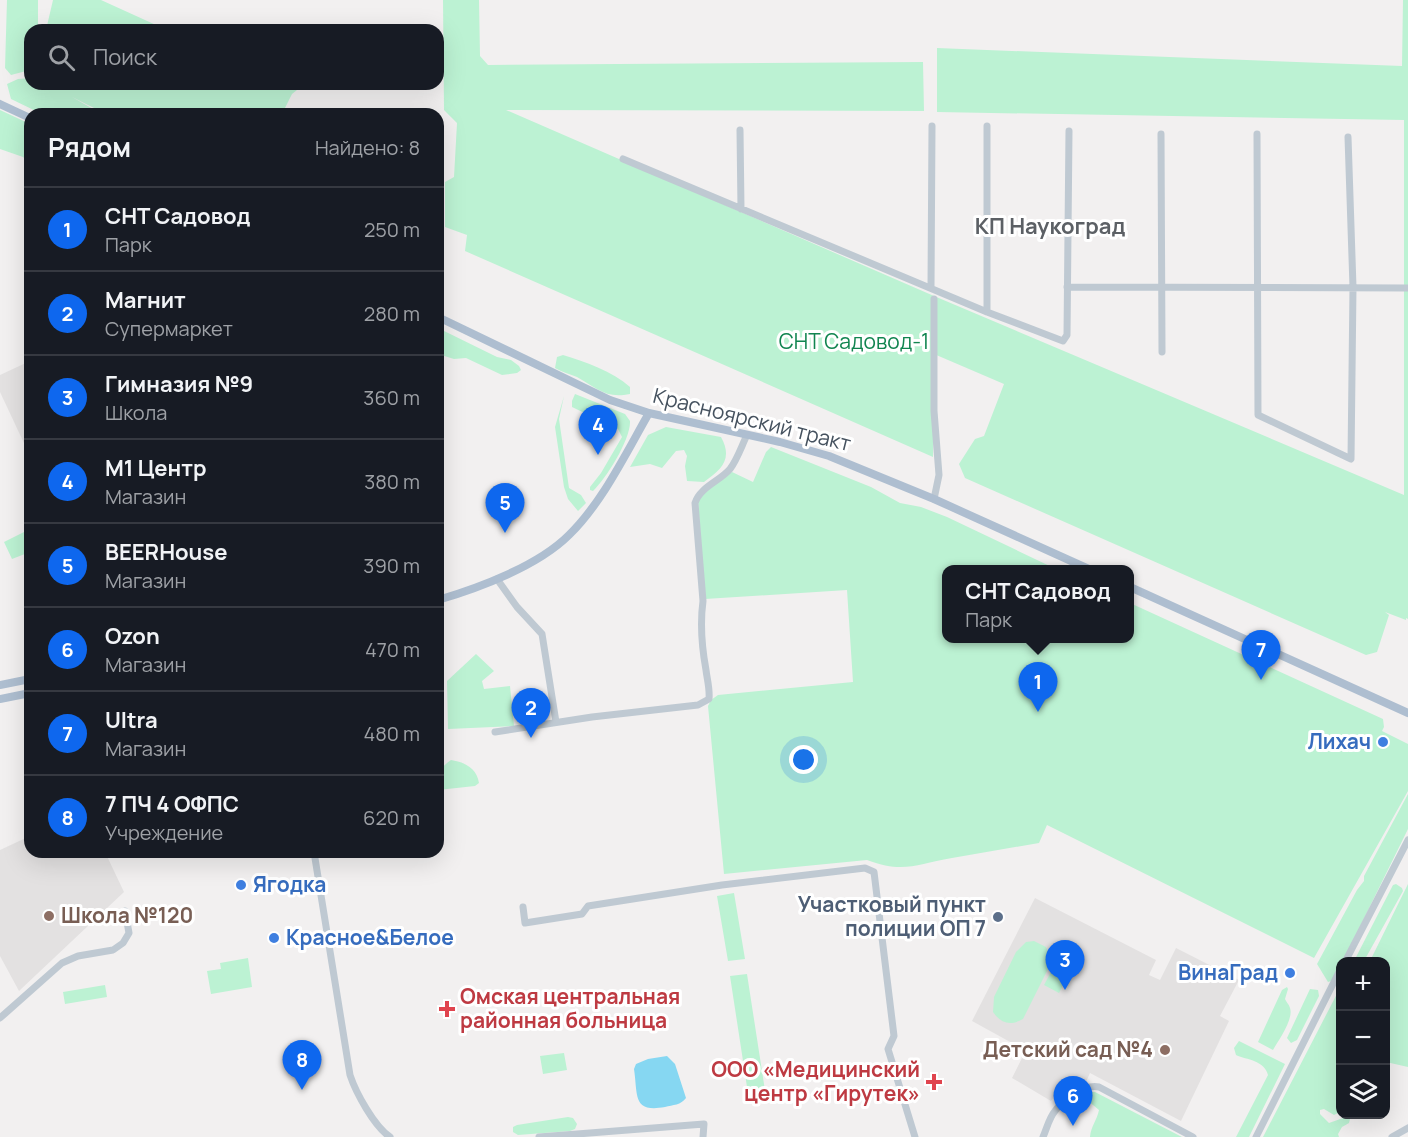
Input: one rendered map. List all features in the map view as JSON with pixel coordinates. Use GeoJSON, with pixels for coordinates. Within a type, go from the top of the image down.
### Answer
{"type":"FeatureCollection","features":[{"type":"Feature","properties":{"kind":"main road"},"geometry":{"type":"LineString","coordinates":[[0,104],[24,115]]}},
{"type":"Feature","properties":{"kind":"main road","name":"Красноярский тракт"},"geometry":{"type":"LineString","coordinates":[[444,320],[610,400],[649,413],[829,456],[934,499],[1080,565]]}},
{"type":"Feature","properties":{"kind":"main road"},"geometry":{"type":"LineString","coordinates":[[444,598],[498,579],[548,552],[568,537],[597,500],[649,413]]}},
{"type":"Feature","properties":{"kind":"main road"},"geometry":{"type":"LineString","coordinates":[[1134,589],[1408,713]]}},
{"type":"Feature","properties":{"kind":"main road"},"geometry":{"type":"LineString","coordinates":[[0,685],[24,680]]}},
{"type":"Feature","properties":{"kind":"main road"},"geometry":{"type":"LineString","coordinates":[[0,699],[24,694]]}},
{"type":"Feature","properties":{"kind":"street"},"geometry":{"type":"LineString","coordinates":[[931,288],[932,126]]}},
{"type":"Feature","properties":{"kind":"street"},"geometry":{"type":"LineString","coordinates":[[987,126],[987,312]]}},
{"type":"Feature","properties":{"kind":"street"},"geometry":{"type":"LineString","coordinates":[[740,130],[741,209]]}},
{"type":"Feature","properties":{"kind":"street"},"geometry":{"type":"LineString","coordinates":[[623,159],[987,312],[1064,341],[1067,335],[1069,131]]}},
{"type":"Feature","properties":{"kind":"street"},"geometry":{"type":"LineString","coordinates":[[1161,134],[1162,352]]}},
{"type":"Feature","properties":{"kind":"street"},"geometry":{"type":"LineString","coordinates":[[1257,134],[1257,415],[1351,459],[1353,288],[1348,137]]}},
{"type":"Feature","properties":{"kind":"street"},"geometry":{"type":"LineString","coordinates":[[1067,287],[1408,288]]}},
{"type":"Feature","properties":{"kind":"street"},"geometry":{"type":"LineString","coordinates":[[933,299],[934,411],[939,475],[934,499]]}},
{"type":"Feature","properties":{"kind":"street"},"geometry":{"type":"LineString","coordinates":[[495,732],[556,722],[698,705],[709,699],[701,617],[703,601],[695,503],[696,498],[730,469],[747,435]]}},
{"type":"Feature","properties":{"kind":"street"},"geometry":{"type":"LineString","coordinates":[[498,579],[517,607],[542,633],[556,722]]}},
{"type":"Feature","properties":{"kind":"street"},"geometry":{"type":"LineString","coordinates":[[1348,957],[1408,840]]}},
{"type":"Feature","properties":{"kind":"street"},"geometry":{"type":"LineString","coordinates":[[315,858],[350,1075],[374,1119],[384,1133],[390,1137]]}},
{"type":"Feature","properties":{"kind":"street"},"geometry":{"type":"LineString","coordinates":[[523,907],[525,923],[582,914],[588,906],[722,885],[863,868],[874,872],[894,1036],[888,1049],[915,1137]]}},
{"type":"Feature","properties":{"kind":"street"},"geometry":{"type":"LineString","coordinates":[[0,1018],[62,963],[78,956],[113,950],[123,944],[129,933],[124,911]]}},
{"type":"Feature","properties":{"kind":"street"},"geometry":{"type":"LineString","coordinates":[[1256,1137],[1336,980]]}},
{"type":"Feature","properties":{"kind":"street"},"geometry":{"type":"LineString","coordinates":[[1043,1137],[1055,1110],[1080,1090],[1092,1086],[1099,1087],[1193,1137]]}},
{"type":"Feature","properties":{"kind":"street"},"geometry":{"type":"LineString","coordinates":[[539,1137],[704,1124],[703,1137]]}},
{"type":"Feature","properties":{"kind":"street"},"geometry":{"type":"LineString","coordinates":[[1392,1137],[1408,1128]]}},
{"type":"Feature","properties":{"kind":"shaded area"},"geometry":{"type":"Polygon","coordinates":[[[24,364],[24,443],[0,392],[0,375],[24,364]]]}},
{"type":"Feature","properties":{"kind":"shaded area","name":"Школа №120"},"geometry":{"type":"Polygon","coordinates":[[[24,839],[24,858],[108,858],[124,892],[19,991],[0,956],[0,850],[24,839]]]}},
{"type":"Feature","properties":{"kind":"shaded area"},"geometry":{"type":"Polygon","coordinates":[[[1035,898],[1156,960],[1149,975],[1160,980],[1176,948],[1239,980],[1220,1016],[1229,1021],[1181,1121],[1090,1073],[1085,1084],[1077,1087],[1064,1081],[1051,1101],[1012,1078],[1022,1058],[1012,1043],[972,1021],[1035,898]]]}},
{"type":"Feature","properties":{"kind":"green space"},"geometry":{"type":"Polygon","coordinates":[[[7,0],[38,0],[38,24],[24,24],[24,72],[11,75],[5,68],[7,0]]]}},
{"type":"Feature","properties":{"kind":"green space"},"geometry":{"type":"Polygon","coordinates":[[[53,0],[101,0],[154,24],[47,24],[53,0]]]}},
{"type":"Feature","properties":{"kind":"green space","name":"СНТ Садовод-1"},"geometry":{"type":"Polygon","coordinates":[[[443,0],[479,0],[480,56],[488,65],[923,62],[924,111],[506,110],[934,296],[1404,495],[1404,120],[937,112],[937,48],[1402,66],[1403,0],[1408,0],[1408,619],[1385,612],[1389,615],[1377,652],[1366,655],[965,478],[959,464],[975,439],[984,436],[1004,384],[934,354],[933,457],[465,251],[467,235],[445,227],[445,182],[454,177],[457,123],[444,110],[443,0]]]}},
{"type":"Feature","properties":{"kind":"green space"},"geometry":{"type":"Polygon","coordinates":[[[24,78],[24,90],[297,90],[292,94],[285,108],[94,108],[72,97],[91,108],[30,108],[11,99],[7,84],[24,78]]]}},
{"type":"Feature","properties":{"kind":"green space"},"geometry":{"type":"Polygon","coordinates":[[[0,110],[24,121],[24,158],[0,149],[0,110]]]}},
{"type":"Feature","properties":{"kind":"green space"},"geometry":{"type":"Polygon","coordinates":[[[444,331],[497,357],[511,360],[521,370],[517,373],[502,375],[466,358],[454,359],[444,356],[444,331]]]}},
{"type":"Feature","properties":{"kind":"green space"},"geometry":{"type":"Polygon","coordinates":[[[563,355],[615,376],[630,387],[630,394],[608,394],[555,368],[557,357],[563,355]]]}},
{"type":"Feature","properties":{"kind":"green space"},"geometry":{"type":"Polygon","coordinates":[[[575,394],[625,414],[630,421],[626,438],[617,458],[593,491],[590,487],[622,437],[618,429],[572,407],[575,394]]]}},
{"type":"Feature","properties":{"kind":"green space"},"geometry":{"type":"Polygon","coordinates":[[[564,396],[559,419],[569,488],[581,495],[586,503],[578,511],[568,499],[564,487],[555,427],[564,396]]]}},
{"type":"Feature","properties":{"kind":"green space"},"geometry":{"type":"Polygon","coordinates":[[[666,427],[721,437],[726,451],[724,463],[704,482],[687,481],[685,466],[687,456],[684,450],[676,451],[662,468],[650,464],[630,467],[648,435],[666,427]]]}},
{"type":"Feature","properties":{"kind":"green space"},"geometry":{"type":"Polygon","coordinates":[[[771,447],[871,487],[900,503],[921,507],[947,517],[1048,565],[942,565],[942,643],[1134,643],[1134,605],[1383,719],[1382,731],[1408,744],[1408,791],[1314,958],[1047,825],[1039,843],[910,866],[891,866],[867,860],[724,874],[708,706],[711,700],[718,695],[853,682],[847,590],[705,599],[698,501],[717,480],[732,472],[753,482],[766,452],[771,447]]]}},
{"type":"Feature","properties":{"kind":"green space"},"geometry":{"type":"Polygon","coordinates":[[[24,532],[24,554],[12,559],[4,542],[24,532]]]}},
{"type":"Feature","properties":{"kind":"green space"},"geometry":{"type":"Polygon","coordinates":[[[476,654],[494,671],[482,681],[484,689],[510,686],[514,726],[448,729],[447,681],[476,654]]]}},
{"type":"Feature","properties":{"kind":"green space"},"geometry":{"type":"Polygon","coordinates":[[[451,760],[461,762],[476,773],[479,783],[475,786],[444,789],[444,765],[451,760]]]}},
{"type":"Feature","properties":{"kind":"green space"},"geometry":{"type":"Polygon","coordinates":[[[1408,794],[1408,829],[1345,957],[1336,957],[1336,976],[1334,980],[1328,982],[1317,964],[1364,881],[1364,876],[1408,794]]]}},
{"type":"Feature","properties":{"kind":"green space"},"geometry":{"type":"Polygon","coordinates":[[[1396,884],[1403,891],[1366,957],[1356,957],[1393,885],[1396,884]]]}},
{"type":"Feature","properties":{"kind":"green space"},"geometry":{"type":"Polygon","coordinates":[[[1408,884],[1408,1067],[1390,1063],[1390,957],[1372,957],[1408,884]]]}},
{"type":"Feature","properties":{"kind":"green space"},"geometry":{"type":"Polygon","coordinates":[[[734,893],[745,959],[728,961],[717,896],[734,893]]]}},
{"type":"Feature","properties":{"kind":"green space"},"geometry":{"type":"Polygon","coordinates":[[[1034,941],[1046,947],[1051,960],[1049,967],[1023,1019],[1014,1023],[1006,1023],[993,1012],[994,997],[1016,952],[1026,942],[1034,941]]]}},
{"type":"Feature","properties":{"kind":"green space"},"geometry":{"type":"Polygon","coordinates":[[[1060,955],[1074,963],[1059,993],[1044,985],[1060,955]]]}},
{"type":"Feature","properties":{"kind":"green space"},"geometry":{"type":"Polygon","coordinates":[[[248,958],[252,987],[211,994],[207,971],[221,969],[220,963],[248,958]]]}},
{"type":"Feature","properties":{"kind":"green space"},"geometry":{"type":"Polygon","coordinates":[[[747,974],[766,1097],[749,1100],[730,976],[747,974]]]}},
{"type":"Feature","properties":{"kind":"green space"},"geometry":{"type":"Polygon","coordinates":[[[105,985],[107,997],[65,1004],[63,992],[105,985]]]}},
{"type":"Feature","properties":{"kind":"green space"},"geometry":{"type":"Polygon","coordinates":[[[1287,987],[1285,999],[1290,1008],[1290,1018],[1273,1050],[1258,1042],[1282,990],[1287,987]]]}},
{"type":"Feature","properties":{"kind":"green space"},"geometry":{"type":"Polygon","coordinates":[[[1310,989],[1318,990],[1319,996],[1297,1040],[1291,1043],[1287,1038],[1310,989]]]}},
{"type":"Feature","properties":{"kind":"green space"},"geometry":{"type":"Polygon","coordinates":[[[1336,996],[1336,1114],[1324,1109],[1320,1110],[1320,1114],[1329,1123],[1340,1119],[1350,1119],[1349,1123],[1342,1127],[1338,1134],[1339,1137],[1263,1137],[1336,996]]]}},
{"type":"Feature","properties":{"kind":"green space"},"geometry":{"type":"Polygon","coordinates":[[[1239,1041],[1285,1064],[1249,1137],[1236,1137],[1268,1075],[1259,1063],[1236,1055],[1234,1048],[1239,1041]]]}},
{"type":"Feature","properties":{"kind":"green space"},"geometry":{"type":"Polygon","coordinates":[[[564,1053],[567,1070],[543,1074],[540,1056],[564,1053]]]}},
{"type":"Feature","properties":{"kind":"green space"},"geometry":{"type":"Polygon","coordinates":[[[1090,1092],[1095,1092],[1182,1137],[1090,1137],[1099,1110],[1087,1100],[1090,1092]]]}},
{"type":"Feature","properties":{"kind":"green space"},"geometry":{"type":"Polygon","coordinates":[[[573,1118],[577,1124],[575,1129],[570,1131],[518,1135],[513,1132],[513,1127],[517,1125],[573,1118]]]}},
{"type":"Feature","properties":{"kind":"water"},"geometry":{"type":"Polygon","coordinates":[[[667,1056],[675,1064],[686,1098],[674,1105],[647,1107],[639,1100],[634,1069],[636,1064],[648,1059],[667,1056]]]}},
{"type":"Feature","properties":{"kind":"place","name":"М1 Центр"},"geometry":{"type":"Point","coordinates":[598,455]}},
{"type":"Feature","properties":{"kind":"place","name":"BEERHouse"},"geometry":{"type":"Point","coordinates":[505,533]}},
{"type":"Feature","properties":{"kind":"place","name":"Ultra"},"geometry":{"type":"Point","coordinates":[1261,680]}},
{"type":"Feature","properties":{"kind":"place","name":"СНТ Садовод"},"geometry":{"type":"Point","coordinates":[1038,712]}},
{"type":"Feature","properties":{"kind":"place","name":"Магнит"},"geometry":{"type":"Point","coordinates":[531,738]}},
{"type":"Feature","properties":{"kind":"place","name":"Лихач"},"geometry":{"type":"Point","coordinates":[1383,742]}},
{"type":"Feature","properties":{"kind":"place","name":"Ягодка"},"geometry":{"type":"Point","coordinates":[241,885]}},
{"type":"Feature","properties":{"kind":"place","name":"Школа №120"},"geometry":{"type":"Point","coordinates":[49,916]}},
{"type":"Feature","properties":{"kind":"place","name":"Участковый пункт полиции ОП 7"},"geometry":{"type":"Point","coordinates":[998,917]}},
{"type":"Feature","properties":{"kind":"place","name":"Красное&Белое"},"geometry":{"type":"Point","coordinates":[274,938]}},
{"type":"Feature","properties":{"kind":"place","name":"ВинаГрад"},"geometry":{"type":"Point","coordinates":[1290,973]}},
{"type":"Feature","properties":{"kind":"place","name":"Гимназия №9"},"geometry":{"type":"Point","coordinates":[1065,990]}},
{"type":"Feature","properties":{"kind":"place","name":"Омская центральная районная больница"},"geometry":{"type":"Point","coordinates":[447,1009]}},
{"type":"Feature","properties":{"kind":"place","name":"Детский сад №4"},"geometry":{"type":"Point","coordinates":[1165,1050]}},
{"type":"Feature","properties":{"kind":"place","name":"ООО «Медицинский центр «Гирутек»"},"geometry":{"type":"Point","coordinates":[934,1082]}},
{"type":"Feature","properties":{"kind":"place","name":"7 ПЧ 4 ОФПС"},"geometry":{"type":"Point","coordinates":[302,1090]}},
{"type":"Feature","properties":{"kind":"place","name":"Ozon"},"geometry":{"type":"Point","coordinates":[1073,1126]}},
{"type":"Feature","properties":{"kind":"district","name":"КП Наукоград"},"geometry":{"type":"Point","coordinates":[1050,226]}}]}
